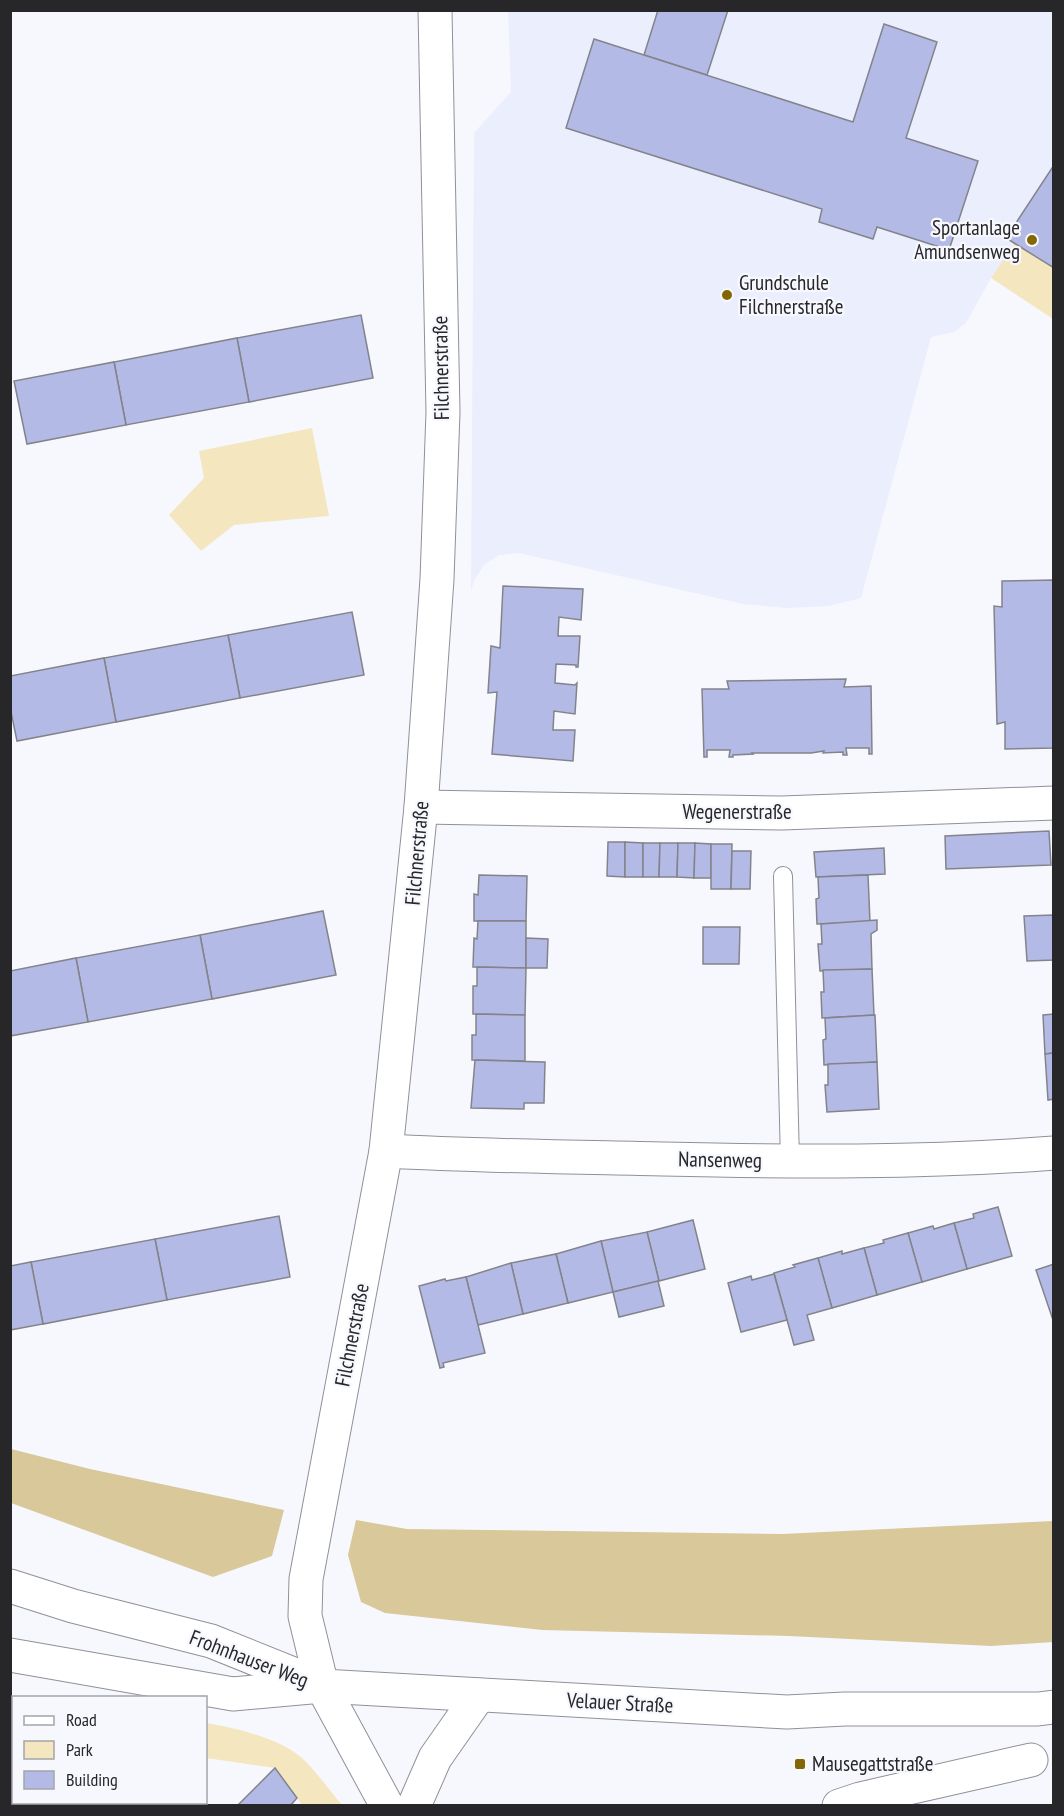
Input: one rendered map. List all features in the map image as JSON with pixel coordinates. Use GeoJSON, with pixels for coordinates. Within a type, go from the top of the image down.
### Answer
{"type":"FeatureCollection","features":[{"type":"Feature","properties":{"kind":"street","name":"Filchnerstraße"},"geometry":{"type":"LineString","coordinates":[[322,1686],[305,1616],[306,1579],[386,1151],[421,807],[437,579],[443,412],[435,10]]}},
{"type":"Feature","properties":{"kind":"street","name":"Wegenerstraße"},"geometry":{"type":"LineString","coordinates":[[421,807],[782,813],[1053,803]]}},
{"type":"Feature","properties":{"kind":"street","name":"Nansenweg"},"geometry":{"type":"LineString","coordinates":[[386,1151],[790,1162],[992,1158],[1053,1153]]}},
{"type":"Feature","properties":{"kind":"street","name":"Frohnhauser Weg"},"geometry":{"type":"LineString","coordinates":[[10,1586],[73,1606],[212,1641],[322,1686]]}},
{"type":"Feature","properties":{"kind":"street","name":"Frohnhauser Weg"},"geometry":{"type":"LineString","coordinates":[[10,1655],[233,1694],[322,1686]]}},
{"type":"Feature","properties":{"kind":"street","name":"Velauer Straße"},"geometry":{"type":"LineString","coordinates":[[322,1686],[786,1712],[845,1709],[1038,1709],[1053,1707]]}},
{"type":"Feature","properties":{"kind":"street"},"geometry":{"type":"LineString","coordinates":[[322,1686],[387,1806]]}},
{"type":"Feature","properties":{"kind":"street"},"geometry":{"type":"LineString","coordinates":[[414,1806],[435,1758],[479,1695]]}},
{"type":"Feature","properties":{"kind":"street"},"geometry":{"type":"LineString","coordinates":[[839,1806],[872,1796],[1031,1760]]}},
{"type":"Feature","properties":{"kind":"lane"},"geometry":{"type":"LineString","coordinates":[[783,876],[790,1162]]}},
{"type":"Feature","properties":{"kind":"shaded area","name":"Grundschule Filchnerstraße"},"geometry":{"type":"Polygon","coordinates":[[[508,11],[1053,11],[1053,165],[1006,238],[1015,243],[991,278],[966,323],[954,332],[931,337],[861,598],[829,606],[788,608],[743,604],[519,553],[499,555],[484,565],[471,591],[474,133],[511,92],[508,11]]]}},
{"type":"Feature","properties":{"kind":"shaded area"},"geometry":{"type":"Polygon","coordinates":[[[11,1449],[90,1469],[284,1510],[272,1556],[213,1577],[11,1503],[11,1449]]]}},
{"type":"Feature","properties":{"kind":"shaded area"},"geometry":{"type":"Polygon","coordinates":[[[356,1520],[407,1529],[782,1534],[1053,1521],[1053,1642],[991,1646],[789,1636],[542,1630],[385,1613],[361,1602],[348,1555],[356,1520]]]}},
{"type":"Feature","properties":{"kind":"green space","name":"Sportanlage Amundsenweg"},"geometry":{"type":"Polygon","coordinates":[[[1053,166],[1053,319],[991,278],[1014,244],[1006,238],[1053,166]]]}},
{"type":"Feature","properties":{"kind":"green space"},"geometry":{"type":"Polygon","coordinates":[[[312,428],[329,516],[234,525],[201,551],[169,515],[204,478],[199,451],[312,428]]]}},
{"type":"Feature","properties":{"kind":"green space"},"geometry":{"type":"Polygon","coordinates":[[[207,1723],[257,1735],[293,1751],[313,1769],[342,1805],[302,1805],[275,1768],[207,1758],[207,1723]]]}},
{"type":"Feature","properties":{"kind":"building"},"geometry":{"type":"Polygon","coordinates":[[[658,10],[728,10],[707,75],[644,55],[658,10]]]}},
{"type":"Feature","properties":{"kind":"building"},"geometry":{"type":"Polygon","coordinates":[[[884,24],[937,42],[906,138],[978,161],[949,250],[877,227],[873,239],[819,222],[822,209],[566,128],[594,39],[853,122],[884,24]]]}},
{"type":"Feature","properties":{"kind":"building"},"geometry":{"type":"Polygon","coordinates":[[[1054,165],[1054,268],[1006,238],[1054,165]]]}},
{"type":"Feature","properties":{"kind":"building"},"geometry":{"type":"Polygon","coordinates":[[[361,315],[373,378],[249,402],[237,338],[361,315]]]}},
{"type":"Feature","properties":{"kind":"building"},"geometry":{"type":"Polygon","coordinates":[[[237,338],[249,402],[126,425],[114,362],[237,338]]]}},
{"type":"Feature","properties":{"kind":"building"},"geometry":{"type":"Polygon","coordinates":[[[114,362],[126,425],[27,444],[14,381],[114,362]]]}},
{"type":"Feature","properties":{"kind":"building"},"geometry":{"type":"Polygon","coordinates":[[[1054,580],[1054,748],[1005,749],[1005,722],[997,724],[994,606],[1002,607],[1002,581],[1054,580]]]}},
{"type":"Feature","properties":{"kind":"building"},"geometry":{"type":"Polygon","coordinates":[[[503,586],[583,589],[581,620],[559,617],[558,636],[580,636],[578,667],[556,664],[555,683],[575,685],[577,683],[575,714],[554,711],[553,730],[575,730],[573,761],[492,754],[497,692],[488,693],[491,646],[500,648],[503,586]]]}},
{"type":"Feature","properties":{"kind":"building"},"geometry":{"type":"Polygon","coordinates":[[[352,612],[364,675],[240,698],[228,635],[352,612]]]}},
{"type":"Feature","properties":{"kind":"building"},"geometry":{"type":"Polygon","coordinates":[[[228,635],[240,698],[116,722],[104,658],[228,635]]]}},
{"type":"Feature","properties":{"kind":"building"},"geometry":{"type":"Polygon","coordinates":[[[104,658],[116,722],[17,741],[10,707],[10,676],[104,658]]]}},
{"type":"Feature","properties":{"kind":"building"},"geometry":{"type":"Polygon","coordinates":[[[846,679],[844,687],[871,686],[872,754],[869,754],[869,748],[846,748],[847,755],[843,755],[843,752],[823,753],[824,751],[752,753],[729,757],[730,750],[707,750],[707,757],[704,757],[702,689],[729,689],[727,681],[846,679]]]}},
{"type":"Feature","properties":{"kind":"building"},"geometry":{"type":"Polygon","coordinates":[[[1049,831],[1051,865],[946,869],[945,836],[1049,831]]]}},
{"type":"Feature","properties":{"kind":"building"},"geometry":{"type":"Polygon","coordinates":[[[608,842],[625,842],[625,877],[607,876],[608,842]]]}},
{"type":"Feature","properties":{"kind":"building"},"geometry":{"type":"Polygon","coordinates":[[[625,842],[643,843],[643,877],[625,877],[625,842]]]}},
{"type":"Feature","properties":{"kind":"building"},"geometry":{"type":"Polygon","coordinates":[[[643,843],[660,843],[659,877],[643,877],[643,843]]]}},
{"type":"Feature","properties":{"kind":"building"},"geometry":{"type":"Polygon","coordinates":[[[660,843],[678,843],[677,877],[659,877],[660,843]]]}},
{"type":"Feature","properties":{"kind":"building"},"geometry":{"type":"Polygon","coordinates":[[[678,843],[695,843],[694,878],[677,877],[678,843]]]}},
{"type":"Feature","properties":{"kind":"building"},"geometry":{"type":"Polygon","coordinates":[[[695,843],[711,844],[711,878],[694,878],[695,843]]]}},
{"type":"Feature","properties":{"kind":"building"},"geometry":{"type":"Polygon","coordinates":[[[711,844],[732,844],[731,889],[711,889],[711,844]]]}},
{"type":"Feature","properties":{"kind":"building"},"geometry":{"type":"Polygon","coordinates":[[[884,848],[885,874],[816,877],[814,852],[884,848]]]}},
{"type":"Feature","properties":{"kind":"building"},"geometry":{"type":"Polygon","coordinates":[[[732,851],[751,851],[750,889],[731,889],[732,851]]]}},
{"type":"Feature","properties":{"kind":"building"},"geometry":{"type":"Polygon","coordinates":[[[479,875],[527,876],[526,921],[474,921],[474,894],[478,895],[479,875]]]}},
{"type":"Feature","properties":{"kind":"building"},"geometry":{"type":"Polygon","coordinates":[[[868,875],[870,922],[817,924],[818,877],[868,875]]]}},
{"type":"Feature","properties":{"kind":"building"},"geometry":{"type":"Polygon","coordinates":[[[323,911],[336,975],[212,999],[200,935],[323,911]]]}},
{"type":"Feature","properties":{"kind":"building"},"geometry":{"type":"Polygon","coordinates":[[[1054,915],[1054,960],[1027,961],[1024,916],[1054,915]]]}},
{"type":"Feature","properties":{"kind":"building"},"geometry":{"type":"Polygon","coordinates":[[[877,920],[877,930],[871,934],[872,969],[820,971],[818,944],[822,944],[821,924],[877,920]]]}},
{"type":"Feature","properties":{"kind":"building"},"geometry":{"type":"Polygon","coordinates":[[[478,921],[526,921],[526,968],[473,967],[474,938],[477,939],[478,921]]]}},
{"type":"Feature","properties":{"kind":"building"},"geometry":{"type":"Polygon","coordinates":[[[703,927],[740,927],[739,964],[703,964],[703,927]]]}},
{"type":"Feature","properties":{"kind":"building"},"geometry":{"type":"Polygon","coordinates":[[[200,935],[212,999],[88,1022],[76,958],[200,935]]]}},
{"type":"Feature","properties":{"kind":"building"},"geometry":{"type":"Polygon","coordinates":[[[526,938],[548,939],[547,968],[526,968],[526,938]]]}},
{"type":"Feature","properties":{"kind":"building"},"geometry":{"type":"Polygon","coordinates":[[[76,958],[88,1022],[10,1036],[10,971],[76,958]]]}},
{"type":"Feature","properties":{"kind":"building"},"geometry":{"type":"Polygon","coordinates":[[[477,967],[526,968],[525,1015],[473,1014],[473,986],[477,986],[477,967]]]}},
{"type":"Feature","properties":{"kind":"building"},"geometry":{"type":"Polygon","coordinates":[[[872,969],[874,1015],[822,1018],[823,970],[872,969]]]}},
{"type":"Feature","properties":{"kind":"building"},"geometry":{"type":"Polygon","coordinates":[[[476,1014],[525,1015],[525,1061],[472,1060],[472,1035],[476,1035],[476,1014]]]}},
{"type":"Feature","properties":{"kind":"building"},"geometry":{"type":"Polygon","coordinates":[[[1054,1014],[1054,1053],[1045,1054],[1043,1015],[1054,1014]]]}},
{"type":"Feature","properties":{"kind":"building"},"geometry":{"type":"Polygon","coordinates":[[[875,1015],[877,1062],[824,1065],[825,1018],[875,1015]]]}},
{"type":"Feature","properties":{"kind":"building"},"geometry":{"type":"Polygon","coordinates":[[[1054,1053],[1054,1099],[1048,1100],[1045,1054],[1054,1053]]]}},
{"type":"Feature","properties":{"kind":"building"},"geometry":{"type":"Polygon","coordinates":[[[475,1060],[545,1062],[544,1103],[524,1103],[524,1109],[471,1108],[475,1060]]]}},
{"type":"Feature","properties":{"kind":"building"},"geometry":{"type":"Polygon","coordinates":[[[877,1062],[879,1109],[827,1112],[825,1085],[828,1085],[828,1064],[877,1062]]]}},
{"type":"Feature","properties":{"kind":"building"},"geometry":{"type":"Polygon","coordinates":[[[998,1207],[1012,1256],[967,1269],[954,1223],[974,1218],[973,1214],[998,1207]]]}},
{"type":"Feature","properties":{"kind":"building"},"geometry":{"type":"Polygon","coordinates":[[[279,1216],[290,1277],[167,1300],[155,1239],[279,1216]]]}},
{"type":"Feature","properties":{"kind":"building"},"geometry":{"type":"Polygon","coordinates":[[[693,1220],[705,1269],[659,1281],[647,1232],[693,1220]]]}},
{"type":"Feature","properties":{"kind":"building"},"geometry":{"type":"Polygon","coordinates":[[[954,1223],[967,1269],[922,1282],[908,1233],[954,1223]]]}},
{"type":"Feature","properties":{"kind":"building"},"geometry":{"type":"Polygon","coordinates":[[[647,1232],[659,1281],[613,1292],[601,1241],[647,1232]]]}},
{"type":"Feature","properties":{"kind":"building"},"geometry":{"type":"Polygon","coordinates":[[[908,1233],[922,1282],[877,1295],[864,1248],[908,1233]]]}},
{"type":"Feature","properties":{"kind":"building"},"geometry":{"type":"Polygon","coordinates":[[[155,1239],[167,1300],[43,1324],[31,1262],[155,1239]]]}},
{"type":"Feature","properties":{"kind":"building"},"geometry":{"type":"Polygon","coordinates":[[[601,1241],[613,1292],[568,1303],[556,1254],[601,1241]]]}},
{"type":"Feature","properties":{"kind":"building"},"geometry":{"type":"Polygon","coordinates":[[[864,1248],[877,1295],[832,1308],[818,1258],[864,1248]]]}},
{"type":"Feature","properties":{"kind":"building"},"geometry":{"type":"Polygon","coordinates":[[[556,1254],[568,1303],[523,1314],[511,1263],[556,1254]]]}},
{"type":"Feature","properties":{"kind":"building"},"geometry":{"type":"Polygon","coordinates":[[[818,1258],[832,1308],[807,1315],[814,1340],[794,1345],[774,1273],[818,1258]]]}},
{"type":"Feature","properties":{"kind":"building"},"geometry":{"type":"Polygon","coordinates":[[[31,1262],[43,1324],[10,1330],[10,1266],[31,1262]]]}},
{"type":"Feature","properties":{"kind":"building"},"geometry":{"type":"Polygon","coordinates":[[[511,1263],[523,1314],[478,1325],[466,1277],[511,1263]]]}},
{"type":"Feature","properties":{"kind":"building"},"geometry":{"type":"Polygon","coordinates":[[[1054,1264],[1054,1320],[1053,1320],[1036,1270],[1054,1264]]]}},
{"type":"Feature","properties":{"kind":"building"},"geometry":{"type":"Polygon","coordinates":[[[774,1274],[787,1320],[741,1332],[728,1283],[751,1276],[752,1280],[774,1274]]]}},
{"type":"Feature","properties":{"kind":"building"},"geometry":{"type":"Polygon","coordinates":[[[466,1277],[485,1353],[443,1363],[444,1367],[440,1368],[419,1286],[445,1279],[446,1281],[466,1277]]]}},
{"type":"Feature","properties":{"kind":"building"},"geometry":{"type":"Polygon","coordinates":[[[658,1281],[664,1306],[619,1317],[613,1292],[658,1281]]]}},
{"type":"Feature","properties":{"kind":"building"},"geometry":{"type":"Polygon","coordinates":[[[275,1768],[297,1798],[290,1806],[237,1806],[275,1768]]]}},
{"type":"Feature","properties":{"kind":"building"},"geometry":{"type":"Polygon","coordinates":[[[10,1799],[12,1799],[12,1804],[27,1804],[27,1806],[10,1806],[10,1799]]]}},
{"type":"Feature","properties":{"kind":"place","name":"Sportanlage Amundsenweg"},"geometry":{"type":"Point","coordinates":[1032,240]}},
{"type":"Feature","properties":{"kind":"place","name":"Grundschule Filchnerstraße"},"geometry":{"type":"Point","coordinates":[727,295]}},
{"type":"Feature","properties":{"kind":"place","name":"Mausegattstraße"},"geometry":{"type":"Point","coordinates":[800,1764]}}]}
